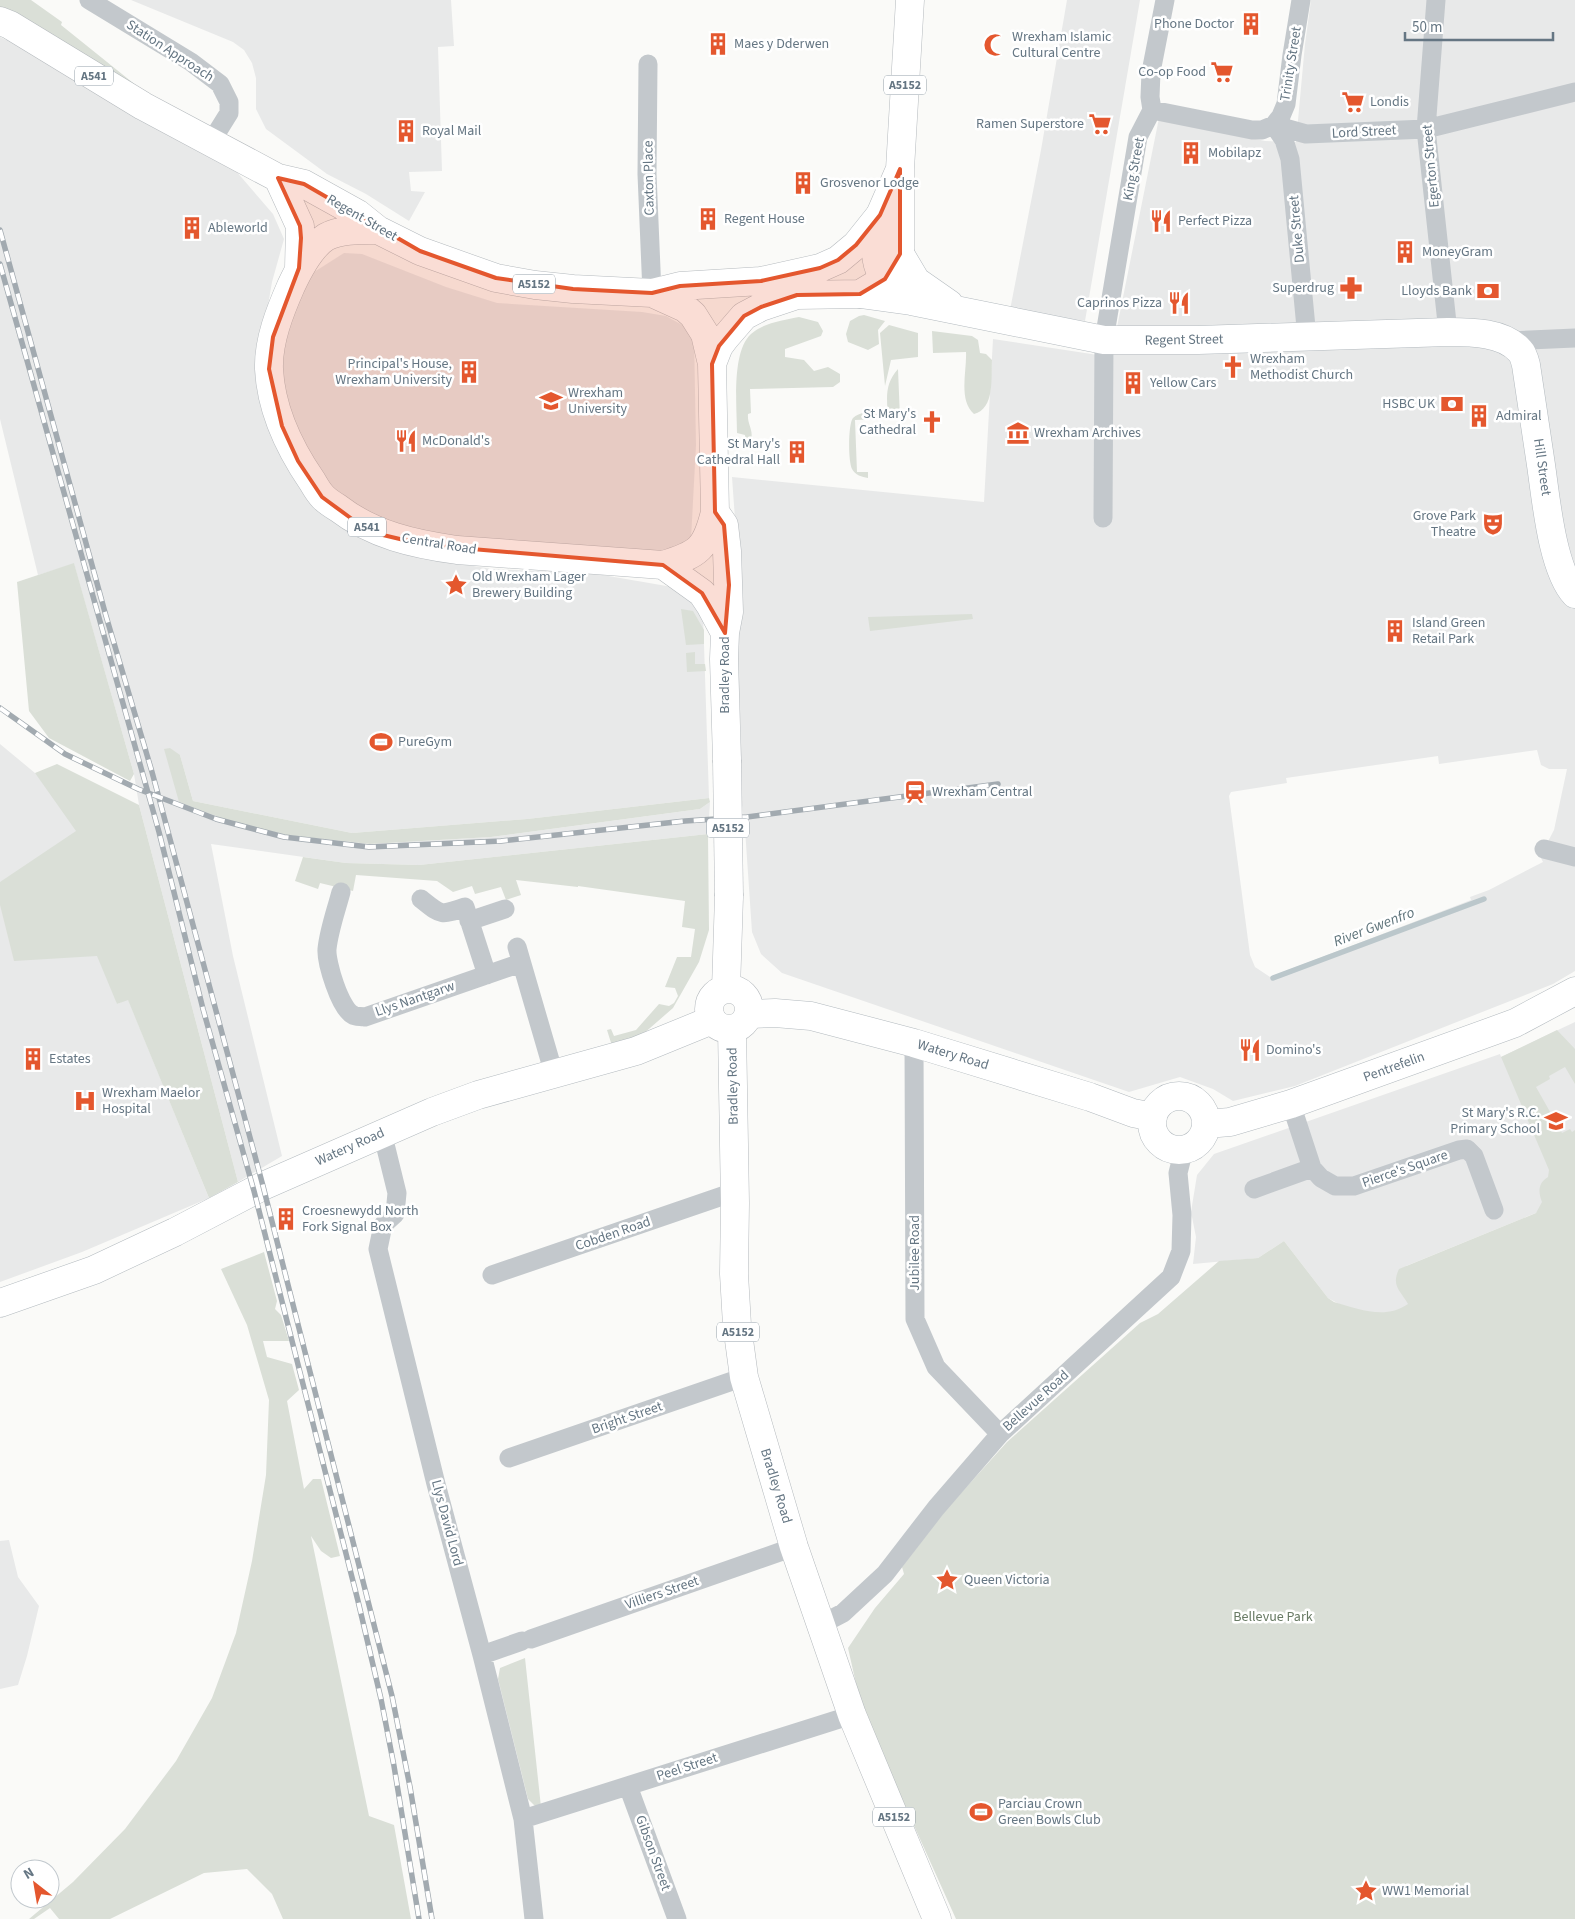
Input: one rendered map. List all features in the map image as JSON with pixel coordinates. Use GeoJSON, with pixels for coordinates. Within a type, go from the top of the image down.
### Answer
{"type":"FeatureCollection","features":[{"type":"Feature","properties":{"kind":"main road","name":"A5152"},"geometry":{"type":"LineString","coordinates":[[900,254],[900,169],[910,0]]}},
{"type":"Feature","properties":{"kind":"main road","name":"Regent Street"},"geometry":{"type":"LineString","coordinates":[[0,21],[10,25],[143,106],[278,178],[304,184],[358,214],[378,230],[420,251],[496,278],[573,289],[652,293],[680,286],[760,281]]}},
{"type":"Feature","properties":{"kind":"main road","name":"A5152"},"geometry":{"type":"LineString","coordinates":[[760,281],[820,268],[838,260],[856,246],[880,215],[900,169]]}},
{"type":"Feature","properties":{"kind":"main road","name":"Central Road"},"geometry":{"type":"LineString","coordinates":[[278,178],[300,226],[299,268]]}},
{"type":"Feature","properties":{"kind":"main road"},"geometry":{"type":"LineString","coordinates":[[880,215],[874,249],[881,273],[894,289],[911,301]]}},
{"type":"Feature","properties":{"kind":"main road","name":"Central Road"},"geometry":{"type":"LineString","coordinates":[[378,230],[343,232],[326,237],[318,244],[299,268],[284,301],[273,338],[269,368],[273,394],[298,461],[322,497],[352,519],[383,534],[425,545],[457,550],[663,565],[687,558],[700,548],[710,534],[715,512]]}},
{"type":"Feature","properties":{"kind":"main road"},"geometry":{"type":"LineString","coordinates":[[860,294],[885,279],[900,254],[916,281],[961,311]]}},
{"type":"Feature","properties":{"kind":"main road"},"geometry":{"type":"LineString","coordinates":[[760,281],[796,295]]}},
{"type":"Feature","properties":{"kind":"main road","name":"Bradley Road"},"geometry":{"type":"LineString","coordinates":[[652,293],[685,308],[693,315],[705,334],[712,364],[715,512],[724,525],[727,551],[729,612],[724,633],[729,896],[726,989],[732,989],[744,996],[747,1001],[731,1021],[734,1274],[737,1325],[744,1377],[794,1547],[852,1715],[937,1919]]}},
{"type":"Feature","properties":{"kind":"main road","name":"Regent Street"},"geometry":{"type":"LineString","coordinates":[[796,295],[860,294],[911,301],[1104,340],[1156,341],[1307,338],[1448,332],[1488,335],[1508,341]]}},
{"type":"Feature","properties":{"kind":"main road","name":"Bradley Road"},"geometry":{"type":"LineString","coordinates":[[712,364],[719,346],[744,316],[762,307],[796,295]]}},
{"type":"Feature","properties":{"kind":"main road","name":"Hill Street"},"geometry":{"type":"LineString","coordinates":[[1508,341],[1521,351],[1526,365],[1556,551],[1564,577],[1575,594]]}},
{"type":"Feature","properties":{"kind":"main road"},"geometry":{"type":"LineString","coordinates":[[663,565],[702,593],[724,633]]}},
{"type":"Feature","properties":{"kind":"main road","name":"Pentrefelin"},"geometry":{"type":"LineString","coordinates":[[1206,1124],[1230,1122],[1290,1104],[1515,1023],[1575,991]]}},
{"type":"Feature","properties":{"kind":"main road","name":"Watery Road"},"geometry":{"type":"LineString","coordinates":[[0,1302],[94,1270],[175,1232],[263,1186],[382,1132],[478,1095],[636,1051],[731,1021],[775,1013],[811,1016],[914,1043],[1090,1097],[1133,1113],[1153,1117]]}},
{"type":"Feature","properties":{"kind":"main road"},"geometry":{"type":"LineString","coordinates":[[1173,1096],[1181,1096],[1196,1102],[1202,1108],[1206,1124],[1204,1133],[1192,1146],[1175,1150],[1160,1142],[1152,1126],[1153,1117],[1160,1104],[1173,1096]]}},
{"type":"Feature","properties":{"kind":"street","name":"Station Approach"},"geometry":{"type":"LineString","coordinates":[[89,0],[192,62],[220,84],[230,102],[229,113],[211,142]]}},
{"type":"Feature","properties":{"kind":"street"},"geometry":{"type":"LineString","coordinates":[[1152,110],[1150,97],[1151,72],[1165,0]]}},
{"type":"Feature","properties":{"kind":"street","name":"Trinity Street"},"geometry":{"type":"LineString","coordinates":[[1274,125],[1281,116],[1286,104],[1301,0]]}},
{"type":"Feature","properties":{"kind":"street","name":"Egerton Street"},"geometry":{"type":"LineString","coordinates":[[1436,0],[1426,129],[1448,332]]}},
{"type":"Feature","properties":{"kind":"street","name":"Caxton Place"},"geometry":{"type":"LineString","coordinates":[[648,64],[647,174],[652,293]]}},
{"type":"Feature","properties":{"kind":"street","name":"Lord Street"},"geometry":{"type":"LineString","coordinates":[[1152,110],[1252,130],[1262,130],[1274,125],[1306,134],[1426,129],[1575,92]]}},
{"type":"Feature","properties":{"kind":"street","name":"King Street"},"geometry":{"type":"LineString","coordinates":[[1103,518],[1104,340],[1138,137],[1152,110]]}},
{"type":"Feature","properties":{"kind":"street","name":"Duke Street"},"geometry":{"type":"LineString","coordinates":[[1274,125],[1284,140],[1290,159],[1307,338]]}},
{"type":"Feature","properties":{"kind":"street","name":"Regent Street"},"geometry":{"type":"LineString","coordinates":[[1508,341],[1575,338]]}},
{"type":"Feature","properties":{"kind":"street"},"geometry":{"type":"LineString","coordinates":[[1544,849],[1575,857]]}},
{"type":"Feature","properties":{"kind":"street","name":"Llys Nantgarw"},"geometry":{"type":"LineString","coordinates":[[341,892],[327,950],[329,966],[336,987],[346,1008],[353,1015],[364,1017],[487,975],[519,955],[554,1074]]}},
{"type":"Feature","properties":{"kind":"street"},"geometry":{"type":"LineString","coordinates":[[421,899],[441,913],[448,913],[465,907],[487,975]]}},
{"type":"Feature","properties":{"kind":"street"},"geometry":{"type":"LineString","coordinates":[[469,921],[505,908]]}},
{"type":"Feature","properties":{"kind":"street","name":"Jubilee Road"},"geometry":{"type":"LineString","coordinates":[[914,1043],[915,1319],[936,1367],[1000,1434]]}},
{"type":"Feature","properties":{"kind":"street"},"geometry":{"type":"LineString","coordinates":[[1254,1189],[1312,1168],[1290,1104]]}},
{"type":"Feature","properties":{"kind":"street","name":"Llys David Lord"},"geometry":{"type":"LineString","coordinates":[[382,1132],[397,1193],[394,1214],[383,1225],[378,1249],[522,1819],[534,1919]]}},
{"type":"Feature","properties":{"kind":"street","name":"Bellevue Road"},"geometry":{"type":"LineString","coordinates":[[820,1625],[843,1613],[885,1574],[936,1508],[1000,1434],[1171,1277],[1181,1251],[1182,1214],[1178,1173],[1184,1149]]}},
{"type":"Feature","properties":{"kind":"street","name":"Pierce's Square"},"geometry":{"type":"LineString","coordinates":[[1312,1168],[1321,1178],[1335,1186],[1354,1186],[1458,1150],[1467,1149],[1474,1156],[1494,1210]]}},
{"type":"Feature","properties":{"kind":"street","name":"Cobden Road"},"geometry":{"type":"LineString","coordinates":[[492,1276],[734,1192]]}},
{"type":"Feature","properties":{"kind":"street","name":"Bright Street"},"geometry":{"type":"LineString","coordinates":[[509,1458],[744,1377]]}},
{"type":"Feature","properties":{"kind":"street","name":"Villiers Street"},"geometry":{"type":"LineString","coordinates":[[482,1655],[794,1547]]}},
{"type":"Feature","properties":{"kind":"street","name":"Peel Street"},"geometry":{"type":"LineString","coordinates":[[522,1819],[852,1715]]}},
{"type":"Feature","properties":{"kind":"street","name":"Gibson Street"},"geometry":{"type":"LineString","coordinates":[[628,1786],[678,1919]]}},
{"type":"Feature","properties":{"kind":"highlighted area"},"geometry":{"type":"Polygon","coordinates":[[[900,169],[900,254],[885,279],[860,294],[797,295],[761,307],[744,316],[719,346],[712,364],[715,512],[724,525],[729,585],[725,633],[702,593],[663,565],[425,545],[383,535],[352,519],[322,497],[298,461],[282,426],[269,369],[273,337],[299,268],[301,238],[300,226],[278,178],[304,184],[420,251],[496,278],[573,289],[652,293],[680,286],[761,281],[820,268],[838,260],[856,245],[880,215],[900,169]]]}},
{"type":"Feature","properties":{"kind":"shaded area"},"geometry":{"type":"Polygon","coordinates":[[[131,0],[451,0],[454,46],[438,47],[442,171],[409,172],[411,191],[425,192],[409,221],[366,194],[327,174],[266,129],[256,109],[256,78],[252,63],[244,50],[233,42],[131,0]]]}},
{"type":"Feature","properties":{"kind":"shaded area"},"geometry":{"type":"Polygon","coordinates":[[[1067,0],[1140,0],[1085,321],[1010,310],[1041,150],[1067,0]]]}},
{"type":"Feature","properties":{"kind":"shaded area"},"geometry":{"type":"Polygon","coordinates":[[[1311,0],[1575,0],[1575,971],[1553,984],[1295,1086],[1233,1101],[1213,1089],[1180,1077],[1129,1092],[782,973],[761,954],[752,932],[745,829],[740,787],[741,733],[737,659],[737,547],[732,477],[984,502],[993,339],[1111,357],[1159,118],[1265,141],[1296,142],[1311,0]],[[1537,750],[1439,764],[1438,756],[1286,778],[1287,783],[1231,792],[1229,796],[1250,955],[1255,967],[1270,977],[1471,900],[1470,897],[1489,890],[1543,862],[1541,858],[1554,830],[1567,769],[1549,769],[1541,765],[1537,750]]]}},
{"type":"Feature","properties":{"kind":"shaded area"},"geometry":{"type":"Polygon","coordinates":[[[10,25],[211,142],[273,214],[284,239],[272,282],[261,347],[277,354],[294,307],[311,274],[344,253],[362,254],[446,287],[497,303],[642,312],[666,316],[684,326],[694,338],[696,445],[691,539],[674,552],[455,563],[492,569],[591,573],[684,589],[703,614],[709,798],[527,819],[352,833],[193,801],[180,755],[179,802],[286,835],[370,844],[491,837],[700,809],[710,802],[708,834],[419,865],[346,863],[211,844],[233,956],[282,1156],[238,1182],[139,805],[134,774],[74,564],[38,575],[0,419],[0,37],[6,40],[10,25]]]}},
{"type":"Feature","properties":{"kind":"shaded area","name":"Wrexham Maelor Hospital"},"geometry":{"type":"Polygon","coordinates":[[[0,744],[35,773],[86,801],[117,1004],[128,999],[209,1198],[82,1252],[0,1282],[0,744]]]}},
{"type":"Feature","properties":{"kind":"shaded area"},"geometry":{"type":"Polygon","coordinates":[[[1575,1022],[1575,1197],[1406,1266],[1420,1304],[1374,1323],[1328,1298],[1284,1241],[1258,1258],[1193,1264],[1196,1237],[1191,1212],[1197,1175],[1214,1154],[1500,1054],[1501,1057],[1575,1022]]]}},
{"type":"Feature","properties":{"kind":"shaded area"},"geometry":{"type":"Polygon","coordinates":[[[9,1540],[18,1577],[39,1606],[18,1685],[0,1689],[0,1541],[9,1540]]]}},
{"type":"Feature","properties":{"kind":"green space"},"geometry":{"type":"Polygon","coordinates":[[[0,0],[31,0],[62,22],[61,25],[158,103],[0,9],[0,0]]]}},
{"type":"Feature","properties":{"kind":"green space"},"geometry":{"type":"Polygon","coordinates":[[[864,315],[885,321],[878,330],[879,344],[868,350],[848,342],[846,334],[850,321],[864,315]]]}},
{"type":"Feature","properties":{"kind":"green space"},"geometry":{"type":"Polygon","coordinates":[[[799,317],[818,322],[823,331],[821,336],[785,349],[785,357],[804,360],[814,371],[828,367],[840,374],[840,382],[833,387],[750,389],[751,413],[748,414],[748,418],[752,435],[750,443],[745,446],[745,435],[737,433],[736,381],[740,354],[745,342],[751,334],[761,327],[774,322],[799,317]]]}},
{"type":"Feature","properties":{"kind":"green space"},"geometry":{"type":"Polygon","coordinates":[[[889,325],[918,333],[918,357],[891,360],[885,386],[880,333],[889,325]]]}},
{"type":"Feature","properties":{"kind":"green space"},"geometry":{"type":"Polygon","coordinates":[[[932,331],[972,336],[978,340],[980,353],[986,354],[992,360],[989,399],[981,411],[974,414],[966,401],[964,385],[966,352],[933,353],[932,331]]]}},
{"type":"Feature","properties":{"kind":"green space"},"geometry":{"type":"Polygon","coordinates":[[[898,369],[900,418],[888,419],[888,386],[898,369]]]}},
{"type":"Feature","properties":{"kind":"green space"},"geometry":{"type":"Polygon","coordinates":[[[880,411],[880,419],[855,420],[857,472],[868,472],[868,478],[866,478],[855,473],[852,469],[849,443],[851,422],[858,414],[880,411]]]}},
{"type":"Feature","properties":{"kind":"green space"},"geometry":{"type":"Polygon","coordinates":[[[74,563],[134,774],[130,781],[49,738],[29,711],[17,582],[74,563]]]}},
{"type":"Feature","properties":{"kind":"green space"},"geometry":{"type":"Polygon","coordinates":[[[681,609],[693,611],[704,630],[704,644],[686,645],[681,609]]]}},
{"type":"Feature","properties":{"kind":"green space"},"geometry":{"type":"Polygon","coordinates":[[[972,614],[973,619],[870,631],[868,617],[972,614]]]}},
{"type":"Feature","properties":{"kind":"green space"},"geometry":{"type":"Polygon","coordinates":[[[695,652],[695,664],[705,664],[706,671],[687,672],[686,653],[695,652]]]}},
{"type":"Feature","properties":{"kind":"green space"},"geometry":{"type":"Polygon","coordinates":[[[170,748],[180,755],[193,801],[352,833],[527,819],[709,798],[710,802],[700,809],[491,837],[370,844],[286,835],[224,819],[179,802],[164,749],[170,748]]]}},
{"type":"Feature","properties":{"kind":"green space"},"geometry":{"type":"Polygon","coordinates":[[[57,764],[139,805],[238,1182],[209,1198],[128,1000],[117,1004],[97,956],[14,961],[0,905],[0,882],[76,831],[35,773],[57,764]]]}},
{"type":"Feature","properties":{"kind":"green space"},"geometry":{"type":"Polygon","coordinates":[[[708,834],[709,930],[699,962],[673,1008],[642,1035],[612,1046],[607,1030],[611,1029],[614,1036],[636,1030],[659,1004],[669,1006],[674,1003],[678,996],[675,988],[665,987],[677,957],[691,957],[695,929],[682,927],[685,901],[578,886],[516,880],[521,895],[506,900],[501,887],[475,894],[472,886],[453,892],[437,881],[356,875],[353,891],[320,883],[318,889],[295,881],[303,857],[346,863],[419,865],[708,834]]]}},
{"type":"Feature","properties":{"kind":"green space","name":"Bellevue Park"},"geometry":{"type":"Polygon","coordinates":[[[1557,1030],[1575,1049],[1575,1084],[1565,1067],[1549,1076],[1550,1079],[1536,1087],[1562,1133],[1570,1129],[1572,1132],[1575,1130],[1575,1919],[956,1919],[862,1710],[848,1648],[875,1608],[904,1574],[902,1567],[944,1512],[1007,1442],[1140,1323],[1158,1314],[1219,1261],[1258,1258],[1284,1241],[1328,1298],[1334,1302],[1372,1312],[1390,1311],[1408,1304],[1396,1284],[1399,1269],[1536,1213],[1542,1202],[1540,1195],[1541,1185],[1548,1177],[1549,1170],[1501,1057],[1557,1030]]]}},
{"type":"Feature","properties":{"kind":"green space"},"geometry":{"type":"Polygon","coordinates":[[[264,1252],[277,1301],[275,1309],[281,1315],[289,1341],[263,1341],[267,1357],[292,1364],[299,1390],[287,1401],[304,1489],[313,1479],[321,1479],[340,1556],[331,1558],[321,1551],[311,1536],[369,1816],[394,1825],[411,1919],[283,1919],[272,1894],[247,1869],[204,1873],[110,1919],[59,1919],[51,1909],[60,1909],[60,1893],[125,1829],[176,1761],[212,1698],[236,1633],[252,1561],[266,1475],[269,1400],[247,1325],[221,1269],[264,1252]]]}},
{"type":"Feature","properties":{"kind":"green space"},"geometry":{"type":"Polygon","coordinates":[[[525,1658],[541,1807],[535,1806],[528,1799],[498,1679],[500,1668],[525,1658]]]}},
{"type":"Feature","properties":{"kind":"green space"},"geometry":{"type":"Polygon","coordinates":[[[41,1909],[49,1909],[34,1919],[29,1919],[41,1909]]]}},
{"type":"Feature","properties":{"kind":"waterway","name":"River Gwenfro"},"geometry":{"type":"LineString","coordinates":[[1273,978],[1484,899]]}},
{"type":"Feature","properties":{"kind":"railway"},"geometry":{"type":"LineString","coordinates":[[0,230],[106,616],[152,772],[263,1186],[392,1696],[410,1787],[432,1919]]}},
{"type":"Feature","properties":{"kind":"railway"},"geometry":{"type":"LineString","coordinates":[[0,264],[159,832],[203,1009],[254,1191],[358,1601],[381,1699],[394,1766],[419,1919]]}},
{"type":"Feature","properties":{"kind":"railway"},"geometry":{"type":"LineString","coordinates":[[0,708],[65,754],[138,789],[216,819],[284,837],[369,847],[501,841],[685,821],[747,817],[998,784]]}},
{"type":"Feature","properties":{"kind":"place","name":"Phone Doctor"},"geometry":{"type":"Point","coordinates":[1251,24]}},
{"type":"Feature","properties":{"kind":"place","name":"Maes y Dderwen"},"geometry":{"type":"Point","coordinates":[718,44]}},
{"type":"Feature","properties":{"kind":"place","name":"Wrexham Islamic Cultural Centre"},"geometry":{"type":"Point","coordinates":[995,45]}},
{"type":"Feature","properties":{"kind":"place","name":"Co-op Food"},"geometry":{"type":"Point","coordinates":[1222,72]}},
{"type":"Feature","properties":{"kind":"place","name":"Londis"},"geometry":{"type":"Point","coordinates":[1353,102]}},
{"type":"Feature","properties":{"kind":"place","name":"Ramen Superstore"},"geometry":{"type":"Point","coordinates":[1100,124]}},
{"type":"Feature","properties":{"kind":"place","name":"Royal Mail"},"geometry":{"type":"Point","coordinates":[406,131]}},
{"type":"Feature","properties":{"kind":"place","name":"Mobilapz"},"geometry":{"type":"Point","coordinates":[1191,153]}},
{"type":"Feature","properties":{"kind":"place","name":"Grosvenor Lodge"},"geometry":{"type":"Point","coordinates":[803,183]}},
{"type":"Feature","properties":{"kind":"place","name":"Regent House"},"geometry":{"type":"Point","coordinates":[708,219]}},
{"type":"Feature","properties":{"kind":"place","name":"Perfect Pizza"},"geometry":{"type":"Point","coordinates":[1161,221]}},
{"type":"Feature","properties":{"kind":"place","name":"Ableworld"},"geometry":{"type":"Point","coordinates":[192,228]}},
{"type":"Feature","properties":{"kind":"place","name":"MoneyGram"},"geometry":{"type":"Point","coordinates":[1405,252]}},
{"type":"Feature","properties":{"kind":"place","name":"Superdrug"},"geometry":{"type":"Point","coordinates":[1351,288]}},
{"type":"Feature","properties":{"kind":"place","name":"Lloyds Bank"},"geometry":{"type":"Point","coordinates":[1488,291]}},
{"type":"Feature","properties":{"kind":"place","name":"Caprinos Pizza"},"geometry":{"type":"Point","coordinates":[1179,303]}},
{"type":"Feature","properties":{"kind":"place","name":"Wrexham Methodist Church"},"geometry":{"type":"Point","coordinates":[1233,367]}},
{"type":"Feature","properties":{"kind":"place","name":"Principal's House, Wrexham University"},"geometry":{"type":"Point","coordinates":[469,372]}},
{"type":"Feature","properties":{"kind":"place","name":"Yellow Cars"},"geometry":{"type":"Point","coordinates":[1133,383]}},
{"type":"Feature","properties":{"kind":"place","name":"Wrexham University"},"geometry":{"type":"Point","coordinates":[551,401]}},
{"type":"Feature","properties":{"kind":"place","name":"HSBC UK"},"geometry":{"type":"Point","coordinates":[1452,404]}},
{"type":"Feature","properties":{"kind":"place","name":"Admiral"},"geometry":{"type":"Point","coordinates":[1479,416]}},
{"type":"Feature","properties":{"kind":"place","name":"St Mary's Cathedral"},"geometry":{"type":"Point","coordinates":[932,422]}},
{"type":"Feature","properties":{"kind":"place","name":"Wrexham Archives"},"geometry":{"type":"Point","coordinates":[1018,433]}},
{"type":"Feature","properties":{"kind":"place","name":"McDonald's"},"geometry":{"type":"Point","coordinates":[406,441]}},
{"type":"Feature","properties":{"kind":"place","name":"St Mary's Cathedral Hall"},"geometry":{"type":"Point","coordinates":[797,452]}},
{"type":"Feature","properties":{"kind":"place","name":"Grove Park Theatre"},"geometry":{"type":"Point","coordinates":[1493,524]}},
{"type":"Feature","properties":{"kind":"place","name":"Old Wrexham Lager Brewery Building"},"geometry":{"type":"Point","coordinates":[456,585]}},
{"type":"Feature","properties":{"kind":"place","name":"Island Green Retail Park"},"geometry":{"type":"Point","coordinates":[1395,631]}},
{"type":"Feature","properties":{"kind":"place","name":"PureGym"},"geometry":{"type":"Point","coordinates":[381,742]}},
{"type":"Feature","properties":{"kind":"place","name":"Wrexham Central"},"geometry":{"type":"Point","coordinates":[915,792]}},
{"type":"Feature","properties":{"kind":"place","name":"Domino's"},"geometry":{"type":"Point","coordinates":[1250,1050]}},
{"type":"Feature","properties":{"kind":"place","name":"Estates"},"geometry":{"type":"Point","coordinates":[33,1059]}},
{"type":"Feature","properties":{"kind":"place","name":"Wrexham Maelor Hospital"},"geometry":{"type":"Point","coordinates":[85,1101]}},
{"type":"Feature","properties":{"kind":"place","name":"St Mary's R.C. Primary School"},"geometry":{"type":"Point","coordinates":[1556,1121]}},
{"type":"Feature","properties":{"kind":"place","name":"Croesnewydd North Fork Signal Box"},"geometry":{"type":"Point","coordinates":[286,1219]}},
{"type":"Feature","properties":{"kind":"place","name":"Queen Victoria"},"geometry":{"type":"Point","coordinates":[947,1580]}},
{"type":"Feature","properties":{"kind":"place","name":"Parciau Crown Green Bowls Club"},"geometry":{"type":"Point","coordinates":[981,1812]}},
{"type":"Feature","properties":{"kind":"place","name":"WW1 Memorial"},"geometry":{"type":"Point","coordinates":[1366,1891]}}]}
